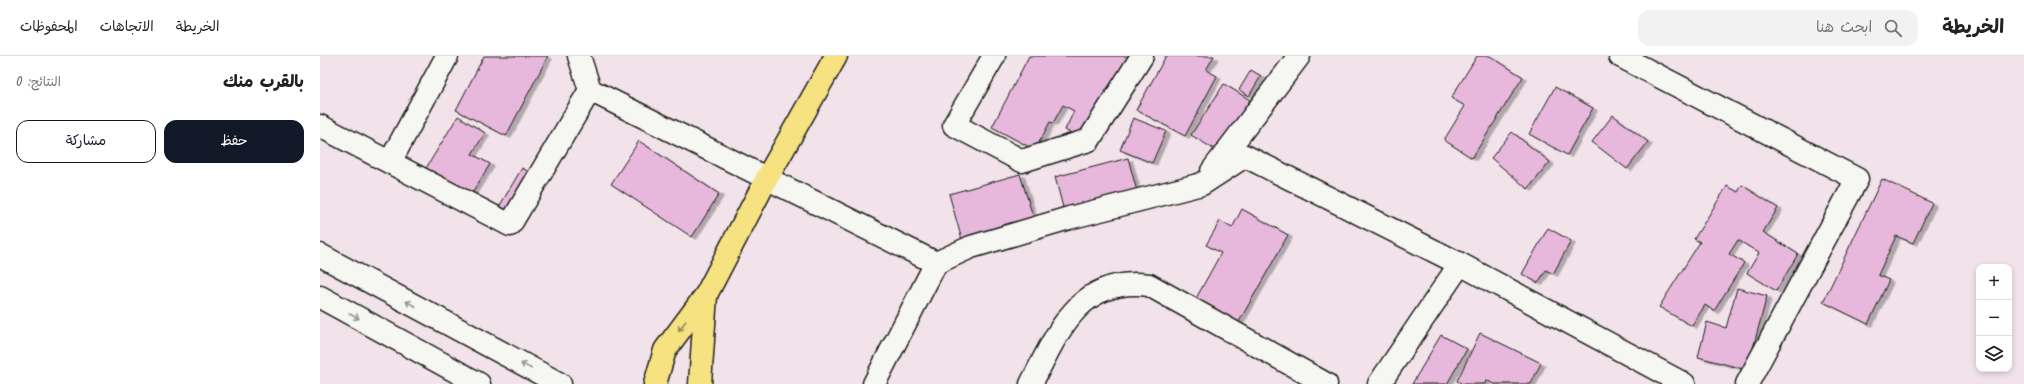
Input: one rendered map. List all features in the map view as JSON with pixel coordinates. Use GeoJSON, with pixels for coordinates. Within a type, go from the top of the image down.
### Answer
{"type":"FeatureCollection","features":[{"type":"Feature","properties":{"kind":"main road"},"geometry":{"type":"LineString","coordinates":[[655,384],[664,350],[706,296],[767,178],[836,56]]}},
{"type":"Feature","properties":{"kind":"main road"},"geometry":{"type":"LineString","coordinates":[[700,384],[706,296]]}},
{"type":"Feature","properties":{"kind":"street"},"geometry":{"type":"LineString","coordinates":[[390,162],[447,56]]}},
{"type":"Feature","properties":{"kind":"street"},"geometry":{"type":"LineString","coordinates":[[579,56],[590,90],[936,263]]}},
{"type":"Feature","properties":{"kind":"street"},"geometry":{"type":"LineString","coordinates":[[994,56],[954,125],[1022,161],[1089,140],[1142,56]]}},
{"type":"Feature","properties":{"kind":"street"},"geometry":{"type":"LineString","coordinates":[[1620,56],[1857,179],[1747,384]]}},
{"type":"Feature","properties":{"kind":"street"},"geometry":{"type":"LineString","coordinates":[[1202,184],[1293,58]]}},
{"type":"Feature","properties":{"kind":"street"},"geometry":{"type":"LineString","coordinates":[[320,126],[510,225],[590,90]]}},
{"type":"Feature","properties":{"kind":"street"},"geometry":{"type":"LineString","coordinates":[[874,384],[936,263],[971,247],[1069,218],[1202,184],[1245,156],[1460,264],[1684,384]]}},
{"type":"Feature","properties":{"kind":"street"},"geometry":{"type":"LineString","coordinates":[[320,255],[560,384]]}},
{"type":"Feature","properties":{"kind":"street"},"geometry":{"type":"LineString","coordinates":[[1379,384],[1460,264]]}},
{"type":"Feature","properties":{"kind":"street"},"geometry":{"type":"LineString","coordinates":[[1032,384],[1058,332],[1069,316],[1086,300],[1101,292],[1116,285],[1133,283],[1149,285],[1326,384]]}},
{"type":"Feature","properties":{"kind":"street"},"geometry":{"type":"LineString","coordinates":[[320,297],[479,384]]}},
{"type":"Feature","properties":{"kind":"building"},"geometry":{"type":"Polygon","coordinates":[[[484,56],[548,56],[506,136],[456,110],[484,56]]]}},
{"type":"Feature","properties":{"kind":"building"},"geometry":{"type":"Polygon","coordinates":[[[1029,56],[1141,56],[1094,145],[1065,130],[1074,111],[1063,105],[1053,123],[1050,122],[1035,150],[992,127],[1029,56]]]}},
{"type":"Feature","properties":{"kind":"building"},"geometry":{"type":"Polygon","coordinates":[[[1166,56],[1214,56],[1206,70],[1217,76],[1185,136],[1136,110],[1166,56]]]}},
{"type":"Feature","properties":{"kind":"building"},"geometry":{"type":"Polygon","coordinates":[[[1477,56],[1490,56],[1523,77],[1472,158],[1444,140],[1465,106],[1451,98],[1477,56]]]}},
{"type":"Feature","properties":{"kind":"building"},"geometry":{"type":"Polygon","coordinates":[[[1251,70],[1261,76],[1249,96],[1239,90],[1251,70]]]}},
{"type":"Feature","properties":{"kind":"building"},"geometry":{"type":"Polygon","coordinates":[[[1224,84],[1250,100],[1217,151],[1191,135],[1224,84]]]}},
{"type":"Feature","properties":{"kind":"building"},"geometry":{"type":"Polygon","coordinates":[[[1555,87],[1593,108],[1567,155],[1529,134],[1555,87]]]}},
{"type":"Feature","properties":{"kind":"building"},"geometry":{"type":"Polygon","coordinates":[[[1613,115],[1648,142],[1627,169],[1592,142],[1613,115]]]}},
{"type":"Feature","properties":{"kind":"building"},"geometry":{"type":"Polygon","coordinates":[[[458,116],[485,133],[472,154],[490,164],[465,205],[420,178],[458,116]]]}},
{"type":"Feature","properties":{"kind":"building"},"geometry":{"type":"Polygon","coordinates":[[[1133,118],[1166,131],[1152,163],[1120,150],[1133,118]]]}},
{"type":"Feature","properties":{"kind":"building"},"geometry":{"type":"Polygon","coordinates":[[[1512,132],[1550,162],[1528,189],[1491,158],[1512,132]]]}},
{"type":"Feature","properties":{"kind":"building"},"geometry":{"type":"Polygon","coordinates":[[[639,141],[719,194],[692,237],[611,184],[639,141]]]}},
{"type":"Feature","properties":{"kind":"building"},"geometry":{"type":"Polygon","coordinates":[[[1128,158],[1138,195],[1065,215],[1055,177],[1128,158]]]}},
{"type":"Feature","properties":{"kind":"building"},"geometry":{"type":"Polygon","coordinates":[[[522,168],[543,180],[517,224],[496,212],[522,168]]]}},
{"type":"Feature","properties":{"kind":"building"},"geometry":{"type":"Polygon","coordinates":[[[1020,174],[1036,226],[964,247],[949,194],[1020,174]]]}},
{"type":"Feature","properties":{"kind":"building"},"geometry":{"type":"Polygon","coordinates":[[[1882,179],[1932,203],[1913,243],[1896,236],[1878,275],[1889,280],[1868,324],[1823,302],[1882,179]]]}},
{"type":"Feature","properties":{"kind":"building"},"geometry":{"type":"Polygon","coordinates":[[[1742,185],[1778,208],[1763,232],[1798,254],[1776,291],[1747,273],[1759,253],[1738,240],[1729,254],[1744,263],[1714,311],[1705,305],[1692,326],[1659,307],[1700,242],[1694,239],[1727,186],[1738,192],[1742,185]]]}},
{"type":"Feature","properties":{"kind":"building"},"geometry":{"type":"Polygon","coordinates":[[[1242,209],[1288,235],[1236,327],[1194,302],[1221,253],[1206,245],[1220,221],[1232,228],[1242,209]]]}},
{"type":"Feature","properties":{"kind":"building"},"geometry":{"type":"Polygon","coordinates":[[[1548,228],[1571,241],[1553,274],[1546,270],[1538,283],[1522,274],[1548,228]]]}},
{"type":"Feature","properties":{"kind":"building"},"geometry":{"type":"Polygon","coordinates":[[[1737,288],[1767,296],[1747,370],[1698,357],[1707,322],[1726,328],[1737,288]]]}},
{"type":"Feature","properties":{"kind":"building"},"geometry":{"type":"Polygon","coordinates":[[[1480,333],[1541,363],[1531,384],[1494,384],[1486,380],[1485,384],[1463,384],[1457,381],[1480,333]]]}},
{"type":"Feature","properties":{"kind":"building"},"geometry":{"type":"Polygon","coordinates":[[[1441,335],[1467,349],[1447,384],[1412,384],[1441,335]]]}}]}
